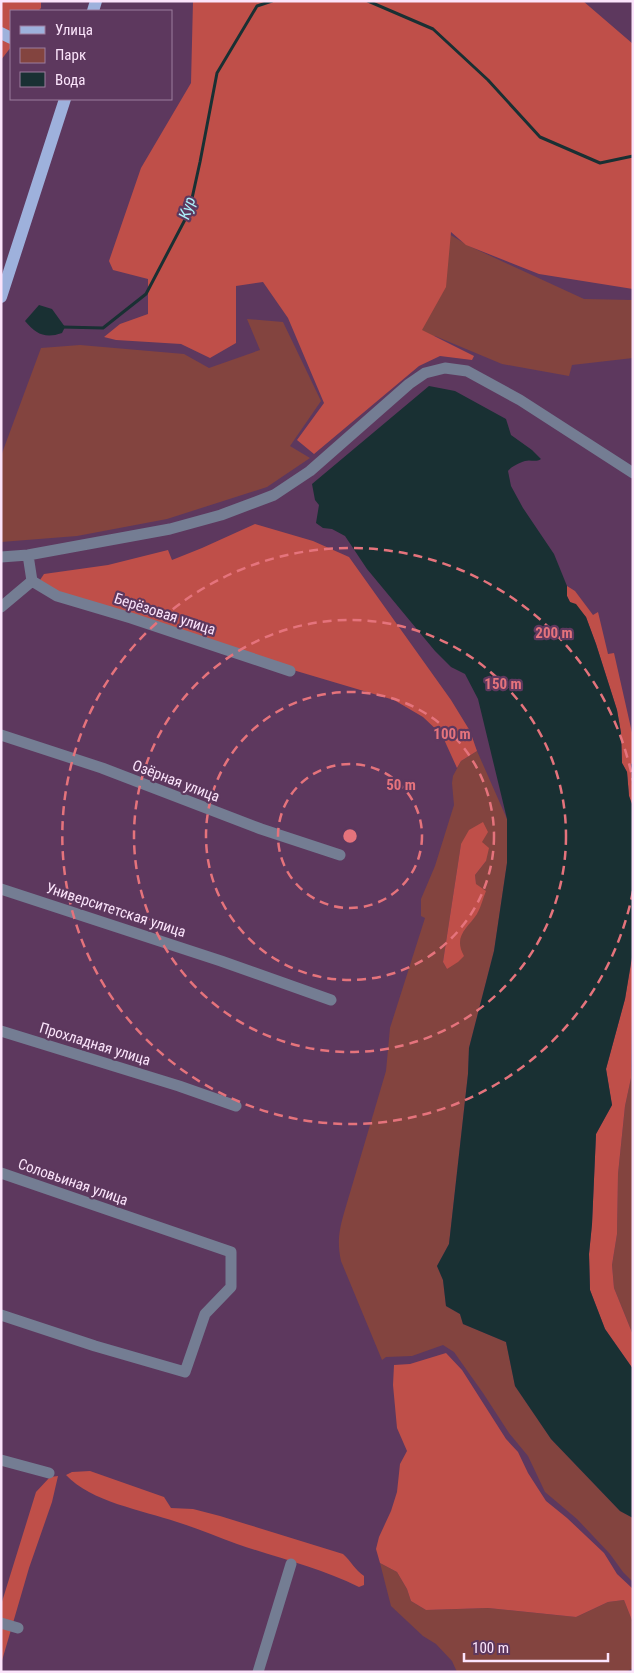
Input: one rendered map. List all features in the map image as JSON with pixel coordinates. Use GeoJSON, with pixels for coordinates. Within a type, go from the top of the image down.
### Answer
{"type":"FeatureCollection","features":[{"type":"Feature","properties":{"kind":"main road"},"geometry":{"type":"LineString","coordinates":[[1,297],[65,100]]}},
{"type":"Feature","properties":{"kind":"street"},"geometry":{"type":"LineString","coordinates":[[1,557],[28,556],[170,529],[221,515],[274,495],[310,470],[409,384],[425,373],[445,368],[467,371],[520,400],[633,473]]}},
{"type":"Feature","properties":{"kind":"street"},"geometry":{"type":"LineString","coordinates":[[2,605],[32,581],[28,556]]}},
{"type":"Feature","properties":{"kind":"street","name":"Берёзовая улица"},"geometry":{"type":"LineString","coordinates":[[32,581],[57,596],[131,618],[290,672]]}},
{"type":"Feature","properties":{"kind":"street","name":"Озёрная улица"},"geometry":{"type":"LineString","coordinates":[[1,736],[102,768],[261,829],[340,855]]}},
{"type":"Feature","properties":{"kind":"street","name":"Университетская улица"},"geometry":{"type":"LineString","coordinates":[[1,888],[221,961],[331,1000]]}},
{"type":"Feature","properties":{"kind":"street","name":"Прохладная улица"},"geometry":{"type":"LineString","coordinates":[[1,1031],[179,1086],[236,1106]]}},
{"type":"Feature","properties":{"kind":"street","name":"Соловьиная улица"},"geometry":{"type":"LineString","coordinates":[[1,1173],[231,1252],[231,1287],[204,1314],[185,1372],[95,1346],[1,1315]]}},
{"type":"Feature","properties":{"kind":"street"},"geometry":{"type":"LineString","coordinates":[[1,1460],[49,1472]]}},
{"type":"Feature","properties":{"kind":"street"},"geometry":{"type":"LineString","coordinates":[[258,1672],[291,1564]]}},
{"type":"Feature","properties":{"kind":"street"},"geometry":{"type":"LineString","coordinates":[[1,1623],[18,1628]]}},
{"type":"Feature","properties":{"kind":"green space"},"geometry":{"type":"Polygon","coordinates":[[[429,222],[469,246],[584,299],[633,300],[633,358],[572,365],[569,376],[502,364],[435,336],[378,368],[429,222]]]}},
{"type":"Feature","properties":{"kind":"green space"},"geometry":{"type":"Polygon","coordinates":[[[247,319],[283,322],[321,401],[290,446],[310,458],[267,487],[167,519],[77,536],[1,542],[1,456],[41,348],[80,345],[184,354],[209,368],[260,350],[247,319]]]}},
{"type":"Feature","properties":{"kind":"green space"},"geometry":{"type":"Polygon","coordinates":[[[477,751],[507,819],[507,863],[494,951],[469,1048],[468,1074],[449,1244],[437,1266],[443,1280],[446,1306],[460,1314],[463,1324],[506,1342],[515,1386],[551,1439],[620,1511],[633,1518],[633,1582],[577,1519],[545,1492],[528,1456],[509,1433],[454,1352],[443,1345],[412,1356],[386,1357],[382,1360],[341,1261],[339,1242],[342,1219],[386,1071],[390,1028],[425,918],[421,916],[421,899],[435,866],[454,805],[453,776],[461,761],[477,751]],[[461,844],[443,962],[447,969],[460,949],[460,936],[478,912],[475,875],[486,861],[461,844]]]}},
{"type":"Feature","properties":{"kind":"green space"},"geometry":{"type":"Polygon","coordinates":[[[633,1055],[633,1335],[614,1288],[612,1265],[617,1234],[618,1174],[625,1106],[631,1078],[633,1055]]]}},
{"type":"Feature","properties":{"kind":"green space"},"geometry":{"type":"Polygon","coordinates":[[[380,1563],[397,1572],[407,1589],[411,1601],[426,1610],[488,1608],[576,1617],[608,1602],[624,1600],[633,1623],[633,1668],[626,1672],[457,1672],[452,1661],[436,1644],[423,1636],[391,1606],[380,1563]]]}},
{"type":"Feature","properties":{"kind":"shaded area"},"geometry":{"type":"Polygon","coordinates":[[[1,1],[41,1],[41,8],[39,10],[10,10],[10,48],[1,60],[1,1]]]}},
{"type":"Feature","properties":{"kind":"shaded area"},"geometry":{"type":"Polygon","coordinates":[[[193,1],[583,1],[633,44],[633,289],[539,274],[466,245],[451,232],[446,287],[422,330],[474,356],[472,360],[440,356],[419,366],[314,454],[297,440],[324,403],[288,318],[263,282],[236,286],[236,343],[210,358],[181,344],[116,340],[104,337],[120,324],[148,314],[148,279],[113,270],[109,261],[141,168],[191,83],[193,1]]]}},
{"type":"Feature","properties":{"kind":"shaded area"},"geometry":{"type":"Polygon","coordinates":[[[255,524],[313,541],[349,557],[451,700],[470,731],[477,751],[461,761],[457,768],[442,735],[423,717],[394,700],[256,659],[36,586],[44,574],[108,565],[168,550],[172,560],[255,524]]]}},
{"type":"Feature","properties":{"kind":"shaded area"},"geometry":{"type":"Polygon","coordinates":[[[567,586],[575,591],[593,615],[598,612],[608,654],[614,653],[633,737],[633,763],[631,764],[633,807],[629,796],[627,772],[622,763],[621,733],[617,710],[586,617],[570,602],[567,596],[567,586]]]}},
{"type":"Feature","properties":{"kind":"shaded area"},"geometry":{"type":"Polygon","coordinates":[[[483,822],[488,832],[482,842],[489,848],[486,861],[475,875],[476,884],[486,891],[477,914],[461,938],[461,949],[464,956],[447,969],[443,962],[461,844],[469,830],[483,822]]]}},
{"type":"Feature","properties":{"kind":"shaded area"},"geometry":{"type":"Polygon","coordinates":[[[633,951],[631,1078],[625,1106],[618,1174],[617,1234],[612,1265],[614,1288],[633,1335],[633,1369],[605,1329],[590,1290],[589,1254],[596,1134],[612,1105],[606,1069],[625,999],[633,951]]]}},
{"type":"Feature","properties":{"kind":"shaded area"},"geometry":{"type":"Polygon","coordinates":[[[446,1353],[462,1370],[506,1439],[518,1452],[528,1473],[546,1501],[604,1553],[617,1574],[633,1589],[633,1623],[624,1600],[608,1602],[576,1617],[488,1608],[426,1610],[411,1601],[407,1589],[397,1572],[380,1563],[376,1549],[379,1537],[391,1511],[397,1492],[400,1464],[407,1451],[397,1428],[393,1385],[394,1365],[410,1364],[446,1353]]]}},
{"type":"Feature","properties":{"kind":"shaded area"},"geometry":{"type":"Polygon","coordinates":[[[90,1471],[164,1497],[171,1508],[193,1509],[220,1516],[343,1554],[364,1576],[364,1585],[359,1587],[314,1569],[237,1544],[184,1524],[103,1499],[89,1492],[66,1475],[72,1472],[90,1471]]]}},
{"type":"Feature","properties":{"kind":"shaded area"},"geometry":{"type":"Polygon","coordinates":[[[58,1476],[52,1502],[29,1568],[1,1664],[1,1605],[36,1492],[50,1477],[58,1476]]]}},
{"type":"Feature","properties":{"kind":"water"},"geometry":{"type":"Polygon","coordinates":[[[39,305],[52,309],[65,327],[62,333],[56,335],[41,334],[25,321],[39,305]]]}},
{"type":"Feature","properties":{"kind":"water"},"geometry":{"type":"Polygon","coordinates":[[[429,386],[455,391],[506,419],[511,435],[541,459],[525,461],[510,469],[508,471],[511,486],[523,508],[554,554],[567,586],[567,596],[570,602],[576,604],[586,617],[617,710],[621,733],[622,763],[627,772],[629,796],[633,807],[633,951],[625,999],[606,1069],[612,1105],[596,1134],[589,1254],[590,1290],[605,1329],[633,1369],[633,1518],[620,1511],[551,1439],[515,1386],[506,1342],[463,1324],[460,1314],[446,1306],[443,1280],[437,1266],[449,1244],[468,1074],[469,1048],[494,951],[507,863],[507,819],[478,699],[465,674],[451,667],[435,651],[367,569],[345,536],[332,529],[323,528],[316,523],[319,505],[315,500],[312,484],[429,386]]]}},
{"type":"Feature","properties":{"kind":"waterway","name":"Кур"},"geometry":{"type":"LineString","coordinates":[[62,327],[103,328],[146,294],[189,212],[217,73],[257,6],[272,1]]}},
{"type":"Feature","properties":{"kind":"waterway","name":"Кур"},"geometry":{"type":"LineString","coordinates":[[368,1],[433,29],[488,80],[540,137],[600,163],[633,156]]}}]}
